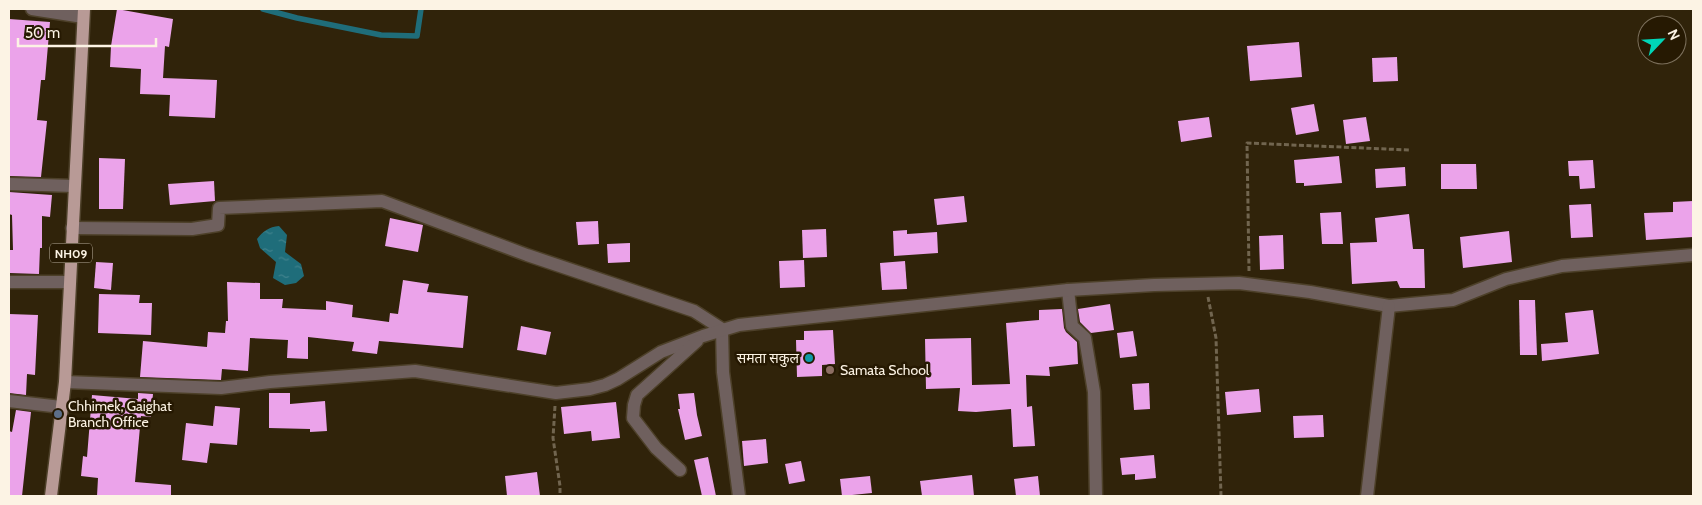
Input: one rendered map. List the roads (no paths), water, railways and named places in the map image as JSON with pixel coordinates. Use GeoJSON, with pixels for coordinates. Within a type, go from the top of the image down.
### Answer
{"type":"FeatureCollection","features":[{"type":"Feature","properties":{"kind":"main road","name":"NH09"},"geometry":{"type":"LineString","coordinates":[[51,496],[65,382],[83,13]]}},
{"type":"Feature","properties":{"kind":"street"},"geometry":{"type":"LineString","coordinates":[[32,9],[83,13]]}},
{"type":"Feature","properties":{"kind":"street"},"geometry":{"type":"LineString","coordinates":[[9,184],[74,186]]}},
{"type":"Feature","properties":{"kind":"street"},"geometry":{"type":"LineString","coordinates":[[72,228],[192,229],[218,225],[220,208],[382,201],[526,255],[694,311],[722,330]]}},
{"type":"Feature","properties":{"kind":"street"},"geometry":{"type":"LineString","coordinates":[[65,382],[221,388],[306,378],[415,371],[556,393],[605,385],[661,352],[703,336],[739,326],[1068,290],[1205,284],[1250,284],[1389,306],[1453,300],[1506,279],[1562,266],[1693,255]]}},
{"type":"Feature","properties":{"kind":"street"},"geometry":{"type":"LineString","coordinates":[[9,282],[69,282]]}},
{"type":"Feature","properties":{"kind":"street"},"geometry":{"type":"LineString","coordinates":[[1068,290],[1072,326],[1085,338],[1094,392],[1096,496]]}},
{"type":"Feature","properties":{"kind":"street"},"geometry":{"type":"LineString","coordinates":[[1367,496],[1389,306]]}},
{"type":"Feature","properties":{"kind":"street"},"geometry":{"type":"LineString","coordinates":[[722,330],[723,372],[739,496]]}},
{"type":"Feature","properties":{"kind":"street"},"geometry":{"type":"LineString","coordinates":[[680,470],[656,448],[633,418],[634,405],[637,395],[703,336]]}},
{"type":"Feature","properties":{"kind":"street"},"geometry":{"type":"LineString","coordinates":[[9,401],[61,407]]}},
{"type":"Feature","properties":{"kind":"water"},"geometry":{"type":"Polygon","coordinates":[[[279,226],[287,235],[285,252],[301,264],[304,276],[296,283],[285,285],[273,278],[276,262],[260,248],[257,239],[266,230],[279,226]]]}},
{"type":"Feature","properties":{"kind":"waterway"},"geometry":{"type":"LineString","coordinates":[[263,9],[381,35],[417,36],[421,9]]}},
{"type":"Feature","properties":{"kind":"place","name":"समता सकुल"},"geometry":{"type":"Point","coordinates":[809,358]}},
{"type":"Feature","properties":{"kind":"place","name":"Samata School"},"geometry":{"type":"Point","coordinates":[830,370]}},
{"type":"Feature","properties":{"kind":"place","name":"Chhimek, Gaighat Branch Office"},"geometry":{"type":"Point","coordinates":[58,414]}}]}
